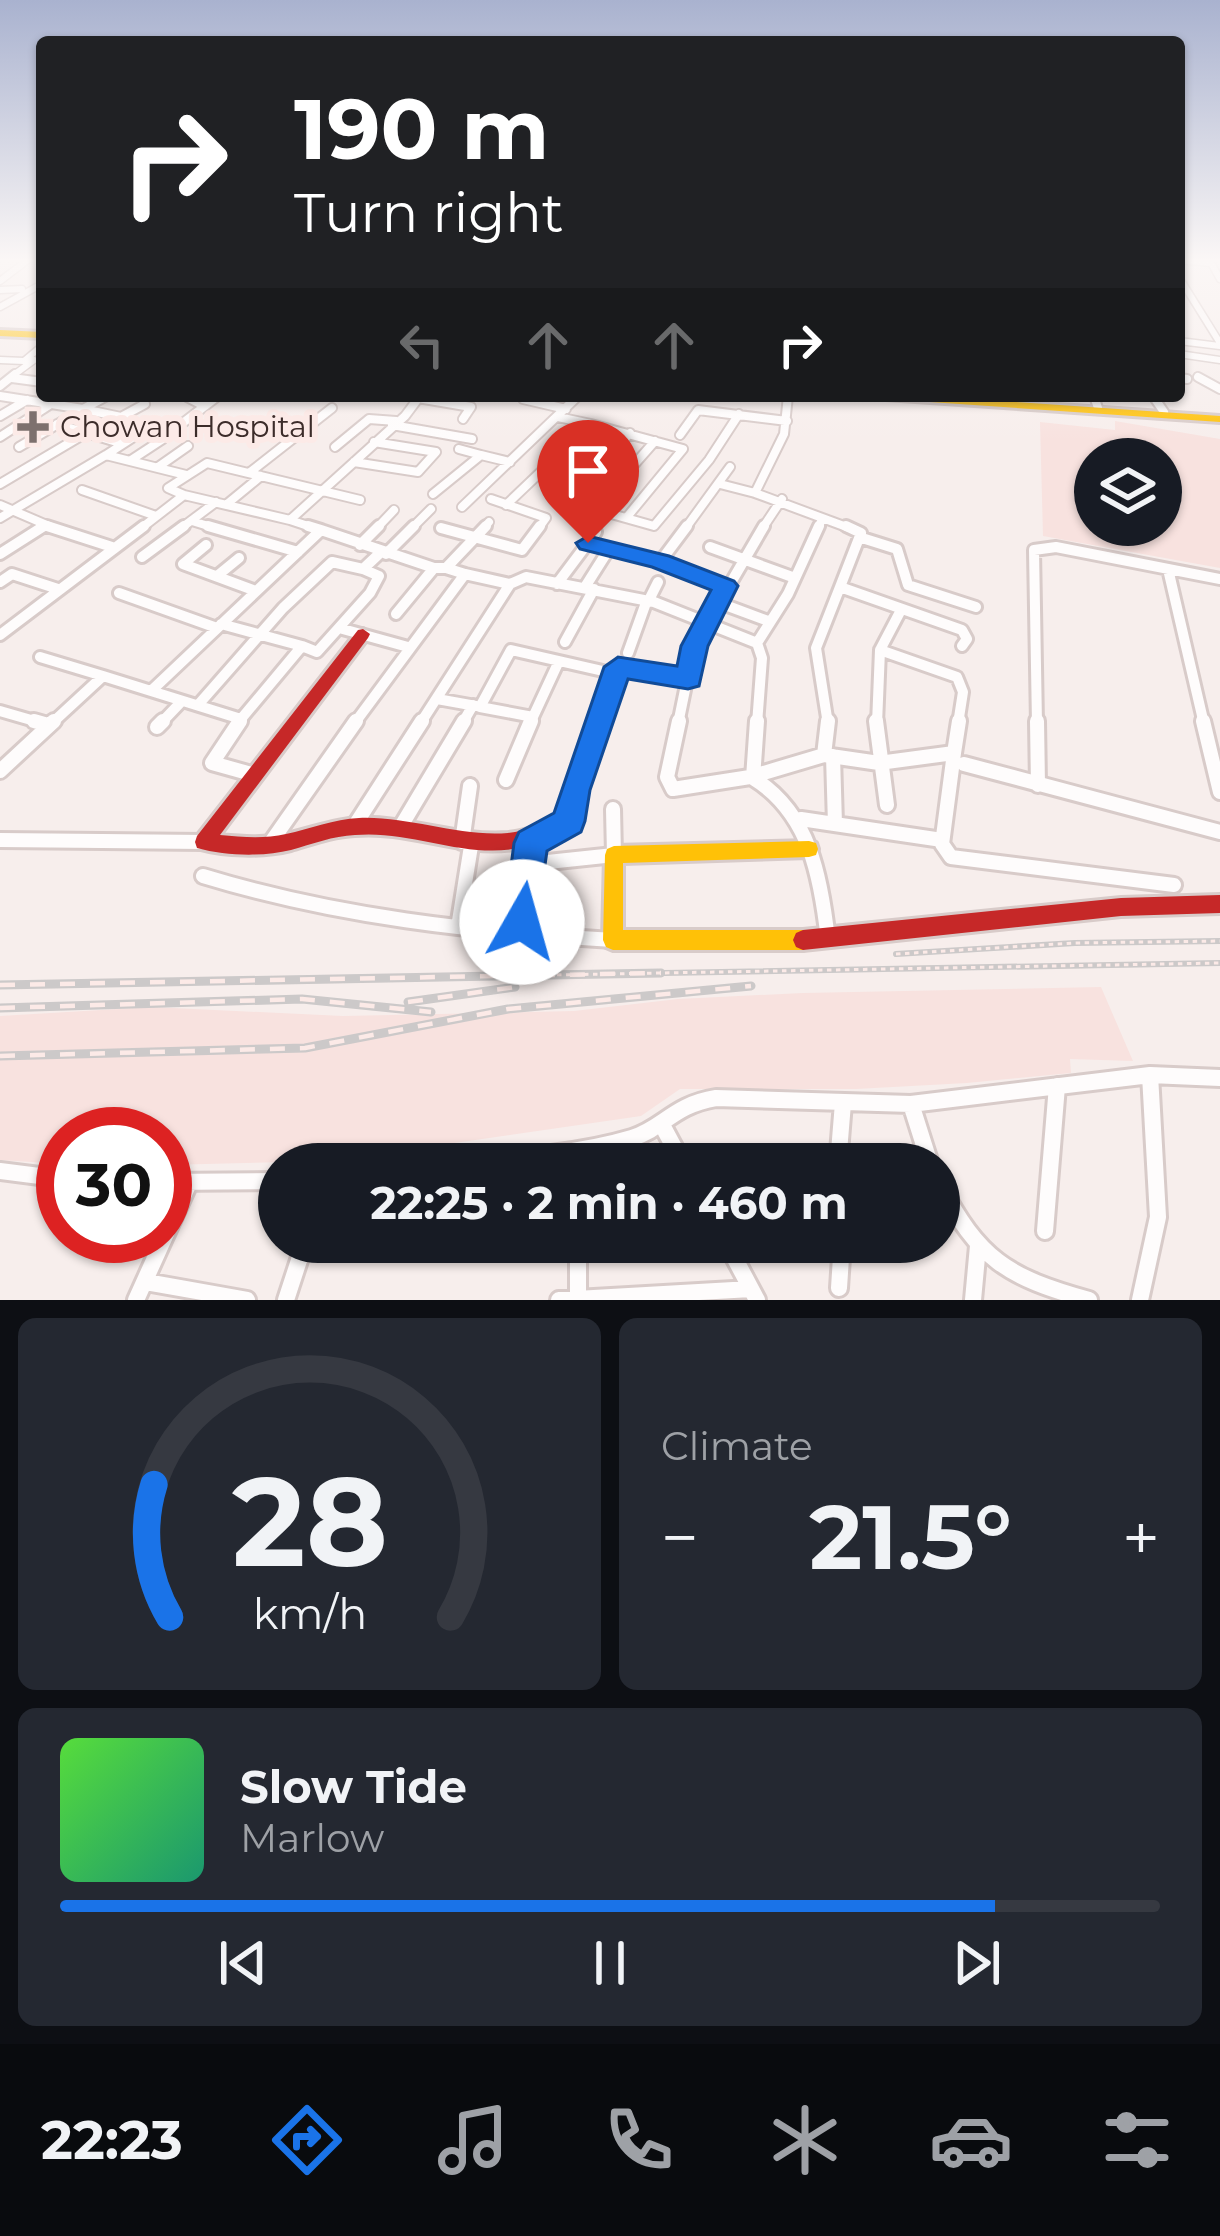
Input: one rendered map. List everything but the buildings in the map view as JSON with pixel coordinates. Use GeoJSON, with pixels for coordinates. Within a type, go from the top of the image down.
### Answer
{"type":"FeatureCollection","features":[{"type":"Feature","properties":{"kind":"street"},"geometry":{"type":"LineString","coordinates":[[0,335],[36,339]]}},
{"type":"Feature","properties":{"kind":"street"},"geometry":{"type":"LineString","coordinates":[[1185,341],[1220,345]]}},
{"type":"Feature","properties":{"kind":"street"},"geometry":{"type":"LineString","coordinates":[[1185,355],[1220,360]]}},
{"type":"Feature","properties":{"kind":"street"},"geometry":{"type":"LineString","coordinates":[[0,360],[33,360]]}},
{"type":"Feature","properties":{"kind":"street"},"geometry":{"type":"LineString","coordinates":[[0,386],[33,360]]}},
{"type":"Feature","properties":{"kind":"street"},"geometry":{"type":"LineString","coordinates":[[1198,377],[1220,388]]}},
{"type":"Feature","properties":{"kind":"street"},"geometry":{"type":"LineString","coordinates":[[12,378],[36,381]]}},
{"type":"Feature","properties":{"kind":"street"},"geometry":{"type":"LineString","coordinates":[[0,396],[36,402]]}},
{"type":"Feature","properties":{"kind":"street"},"geometry":{"type":"LineString","coordinates":[[0,416],[27,400]]}},
{"type":"Feature","properties":{"kind":"street"},"geometry":{"type":"LineString","coordinates":[[39,402],[122,417],[145,404]]}},
{"type":"Feature","properties":{"kind":"street"},"geometry":{"type":"LineString","coordinates":[[19,448],[95,402]]}},
{"type":"Feature","properties":{"kind":"street"},"geometry":{"type":"LineString","coordinates":[[196,402],[204,406]]}},
{"type":"Feature","properties":{"kind":"street"},"geometry":{"type":"LineString","coordinates":[[131,460],[210,402]]}},
{"type":"Feature","properties":{"kind":"street"},"geometry":{"type":"LineString","coordinates":[[290,520],[414,402]]}},
{"type":"Feature","properties":{"kind":"street"},"geometry":{"type":"LineString","coordinates":[[448,402],[472,406],[463,419]]}},
{"type":"Feature","properties":{"kind":"street"},"geometry":{"type":"LineString","coordinates":[[536,402],[566,409]]}},
{"type":"Feature","properties":{"kind":"street"},"geometry":{"type":"LineString","coordinates":[[462,507],[572,402]]}},
{"type":"Feature","properties":{"kind":"street"},"geometry":{"type":"LineString","coordinates":[[755,493],[787,421],[788,402]]}},
{"type":"Feature","properties":{"kind":"street"},"geometry":{"type":"LineString","coordinates":[[1019,402],[1220,417]]}},
{"type":"Feature","properties":{"kind":"street"},"geometry":{"type":"LineString","coordinates":[[1063,404],[1096,402],[1220,417]]}},
{"type":"Feature","properties":{"kind":"street"},"geometry":{"type":"LineString","coordinates":[[1157,402],[1163,412]]}},
{"type":"Feature","properties":{"kind":"street"},"geometry":{"type":"LineString","coordinates":[[0,437],[51,404]]}},
{"type":"Feature","properties":{"kind":"street"},"geometry":{"type":"LineString","coordinates":[[680,435],[700,405],[787,421]]}},
{"type":"Feature","properties":{"kind":"street"},"geometry":{"type":"LineString","coordinates":[[249,473],[332,408]]}},
{"type":"Feature","properties":{"kind":"street"},"geometry":{"type":"LineString","coordinates":[[630,434],[568,502],[654,526],[739,414]]}},
{"type":"Feature","properties":{"kind":"street"},"geometry":{"type":"LineString","coordinates":[[558,417],[683,449],[627,517]]}},
{"type":"Feature","properties":{"kind":"street"},"geometry":{"type":"LineString","coordinates":[[335,447],[369,418],[472,439]]}},
{"type":"Feature","properties":{"kind":"street"},"geometry":{"type":"LineString","coordinates":[[57,424],[123,444]]}},
{"type":"Feature","properties":{"kind":"street"},"geometry":{"type":"LineString","coordinates":[[506,505],[591,424]]}},
{"type":"Feature","properties":{"kind":"street"},"geometry":{"type":"LineString","coordinates":[[0,518],[142,431]]}},
{"type":"Feature","properties":{"kind":"street"},"geometry":{"type":"LineString","coordinates":[[0,484],[86,433]]}},
{"type":"Feature","properties":{"kind":"street"},"geometry":{"type":"LineString","coordinates":[[354,462],[418,472],[452,435]]}},
{"type":"Feature","properties":{"kind":"street"},"geometry":{"type":"LineString","coordinates":[[596,508],[655,441]]}},
{"type":"Feature","properties":{"kind":"street"},"geometry":{"type":"LineString","coordinates":[[374,442],[436,452]]}},
{"type":"Feature","properties":{"kind":"street"},"geometry":{"type":"LineString","coordinates":[[158,467],[188,446]]}},
{"type":"Feature","properties":{"kind":"street"},"geometry":{"type":"LineString","coordinates":[[459,449],[510,462]]}},
{"type":"Feature","properties":{"kind":"street"},"geometry":{"type":"LineString","coordinates":[[106,455],[186,475]]}},
{"type":"Feature","properties":{"kind":"street"},"geometry":{"type":"LineString","coordinates":[[433,494],[481,455]]}},
{"type":"Feature","properties":{"kind":"street"},"geometry":{"type":"LineString","coordinates":[[560,455],[601,466]]}},
{"type":"Feature","properties":{"kind":"street"},"geometry":{"type":"LineString","coordinates":[[360,500],[207,464],[168,488],[290,520],[383,554],[510,584]]}},
{"type":"Feature","properties":{"kind":"street"},"geometry":{"type":"LineString","coordinates":[[670,466],[697,474]]}},
{"type":"Feature","properties":{"kind":"street"},"geometry":{"type":"LineString","coordinates":[[660,562],[730,467]]}},
{"type":"Feature","properties":{"kind":"street"},"geometry":{"type":"LineString","coordinates":[[142,556],[261,476]]}},
{"type":"Feature","properties":{"kind":"street"},"geometry":{"type":"LineString","coordinates":[[720,484],[813,509],[862,538],[897,549],[908,585],[976,607]]}},
{"type":"Feature","properties":{"kind":"street"},"geometry":{"type":"LineString","coordinates":[[82,490],[156,516]]}},
{"type":"Feature","properties":{"kind":"street"},"geometry":{"type":"LineString","coordinates":[[0,634],[184,495]]}},
{"type":"Feature","properties":{"kind":"street"},"geometry":{"type":"LineString","coordinates":[[678,496],[704,504]]}},
{"type":"Feature","properties":{"kind":"street"},"geometry":{"type":"LineString","coordinates":[[441,528],[522,550],[545,518],[491,499]]}},
{"type":"Feature","properties":{"kind":"street"},"geometry":{"type":"LineString","coordinates":[[782,499],[704,624],[668,784],[681,789],[753,778],[828,755],[879,763],[959,759],[1220,832]]}},
{"type":"Feature","properties":{"kind":"street"},"geometry":{"type":"LineString","coordinates":[[642,500],[668,509]]}},
{"type":"Feature","properties":{"kind":"street"},"geometry":{"type":"LineString","coordinates":[[0,505],[40,524],[112,547]]}},
{"type":"Feature","properties":{"kind":"street"},"geometry":{"type":"LineString","coordinates":[[363,569],[431,509]]}},
{"type":"Feature","properties":{"kind":"street"},"geometry":{"type":"LineString","coordinates":[[360,545],[394,511]]}},
{"type":"Feature","properties":{"kind":"street"},"geometry":{"type":"LineString","coordinates":[[753,778],[762,658],[758,643],[822,518]]}},
{"type":"Feature","properties":{"kind":"street"},"geometry":{"type":"LineString","coordinates":[[192,521],[298,552]]}},
{"type":"Feature","properties":{"kind":"street"},"geometry":{"type":"LineString","coordinates":[[396,614],[489,522]]}},
{"type":"Feature","properties":{"kind":"street"},"geometry":{"type":"LineString","coordinates":[[0,550],[40,524]]}},
{"type":"Feature","properties":{"kind":"street"},"geometry":{"type":"LineString","coordinates":[[151,691],[321,530]]}},
{"type":"Feature","properties":{"kind":"street"},"geometry":{"type":"LineString","coordinates":[[557,584],[596,532]]}},
{"type":"Feature","properties":{"kind":"street"},"geometry":{"type":"LineString","coordinates":[[835,824],[826,675],[815,648],[862,538]]}},
{"type":"Feature","properties":{"kind":"street"},"geometry":{"type":"LineString","coordinates":[[588,543],[725,586]]}},
{"type":"Feature","properties":{"kind":"street"},"geometry":{"type":"LineString","coordinates":[[206,545],[183,564],[256,591]]}},
{"type":"Feature","properties":{"kind":"street"},"geometry":{"type":"LineString","coordinates":[[710,547],[795,578]]}},
{"type":"Feature","properties":{"kind":"street"},"geometry":{"type":"LineString","coordinates":[[1039,785],[1034,550],[1056,547],[1220,579]]}},
{"type":"Feature","properties":{"kind":"street"},"geometry":{"type":"LineString","coordinates":[[565,642],[609,549]]}},
{"type":"Feature","properties":{"kind":"street"},"geometry":{"type":"LineString","coordinates":[[218,576],[239,558]]}},
{"type":"Feature","properties":{"kind":"street"},"geometry":{"type":"LineString","coordinates":[[119,593],[219,626],[263,635],[316,652],[379,576],[332,562],[284,608],[263,635],[198,705]]}},
{"type":"Feature","properties":{"kind":"street"},"geometry":{"type":"LineString","coordinates":[[1168,569],[1220,792]]}},
{"type":"Feature","properties":{"kind":"street"},"geometry":{"type":"LineString","coordinates":[[0,582],[12,574],[58,589]]}},
{"type":"Feature","properties":{"kind":"street"},"geometry":{"type":"LineString","coordinates":[[268,845],[407,647],[465,574]]}},
{"type":"Feature","properties":{"kind":"street"},"geometry":{"type":"LineString","coordinates":[[355,825],[510,584],[526,577],[648,600],[758,643]]}},
{"type":"Feature","properties":{"kind":"street"},"geometry":{"type":"LineString","coordinates":[[628,652],[658,582]]}},
{"type":"Feature","properties":{"kind":"street"},"geometry":{"type":"LineString","coordinates":[[840,587],[962,630],[967,639],[962,646]]}},
{"type":"Feature","properties":{"kind":"street"},"geometry":{"type":"LineString","coordinates":[[717,602],[768,621]]}},
{"type":"Feature","properties":{"kind":"street"},"geometry":{"type":"LineString","coordinates":[[887,805],[874,686],[880,650],[901,610]]}},
{"type":"Feature","properties":{"kind":"street"},"geometry":{"type":"LineString","coordinates":[[338,628],[407,647]]}},
{"type":"Feature","properties":{"kind":"street"},"geometry":{"type":"LineString","coordinates":[[204,842],[363,634]]}},
{"type":"Feature","properties":{"kind":"street"},"geometry":{"type":"LineString","coordinates":[[255,775],[212,763],[241,719],[302,646]]}},
{"type":"Feature","properties":{"kind":"street"},"geometry":{"type":"LineString","coordinates":[[400,828],[511,650],[616,674]]}},
{"type":"Feature","properties":{"kind":"street"},"geometry":{"type":"LineString","coordinates":[[880,650],[949,673],[961,683],[959,759],[942,840],[944,851],[960,860],[1174,885]]}},
{"type":"Feature","properties":{"kind":"street"},"geometry":{"type":"LineString","coordinates":[[40,657],[241,719]]}},
{"type":"Feature","properties":{"kind":"street"},"geometry":{"type":"LineString","coordinates":[[506,780],[559,661]]}},
{"type":"Feature","properties":{"kind":"street"},"geometry":{"type":"LineString","coordinates":[[0,840],[268,845],[355,825],[427,830],[467,844],[531,843],[569,821],[574,790],[618,667],[688,679]]}},
{"type":"Feature","properties":{"kind":"street"},"geometry":{"type":"LineString","coordinates":[[0,771],[103,676]]}},
{"type":"Feature","properties":{"kind":"street"},"geometry":{"type":"LineString","coordinates":[[437,699],[533,717]]}},
{"type":"Feature","properties":{"kind":"street"},"geometry":{"type":"LineString","coordinates":[[157,727],[182,701]]}},
{"type":"Feature","properties":{"kind":"street"},"geometry":{"type":"LineString","coordinates":[[0,711],[48,725]]}},
{"type":"Feature","properties":{"kind":"street"},"geometry":{"type":"LineString","coordinates":[[753,778],[775,788],[801,819],[829,940]]}},
{"type":"Feature","properties":{"kind":"street"},"geometry":{"type":"LineString","coordinates":[[459,921],[470,785]]}},
{"type":"Feature","properties":{"kind":"street"},"geometry":{"type":"LineString","coordinates":[[613,809],[613,940]]}},
{"type":"Feature","properties":{"kind":"street"},"geometry":{"type":"LineString","coordinates":[[801,819],[942,840]]}},
{"type":"Feature","properties":{"kind":"street"},"geometry":{"type":"LineString","coordinates":[[522,922],[531,843]]}},
{"type":"Feature","properties":{"kind":"street"},"geometry":{"type":"LineString","coordinates":[[529,864],[614,855],[809,849]]}},
{"type":"Feature","properties":{"kind":"street"},"geometry":{"type":"LineString","coordinates":[[203,876],[312,909],[372,921],[465,932],[613,940],[829,940],[896,927],[1120,907],[1220,904]]}},
{"type":"Feature","properties":{"kind":"street"},"geometry":{"type":"LineString","coordinates":[[617,1143],[637,1137],[688,1103],[716,1099],[911,1104],[1150,1075],[1220,1078]]}},
{"type":"Feature","properties":{"kind":"street"},"geometry":{"type":"LineString","coordinates":[[1140,1300],[1154,1267],[1160,1233],[1150,1075]]}},
{"type":"Feature","properties":{"kind":"street"},"geometry":{"type":"LineString","coordinates":[[1045,1231],[1057,1086]]}},
{"type":"Feature","properties":{"kind":"street"},"geometry":{"type":"LineString","coordinates":[[840,1143],[843,1103]]}},
{"type":"Feature","properties":{"kind":"street"},"geometry":{"type":"LineString","coordinates":[[911,1104],[923,1143]]}},
{"type":"Feature","properties":{"kind":"street"},"geometry":{"type":"LineString","coordinates":[[661,1123],[672,1143]]}},
{"type":"Feature","properties":{"kind":"street"},"geometry":{"type":"LineString","coordinates":[[0,1171],[36,1176]]}},
{"type":"Feature","properties":{"kind":"street"},"geometry":{"type":"LineString","coordinates":[[192,1183],[258,1181]]}},
{"type":"Feature","properties":{"kind":"street"},"geometry":{"type":"LineString","coordinates":[[960,1217],[994,1267],[1013,1279],[1088,1300]]}},
{"type":"Feature","properties":{"kind":"street"},"geometry":{"type":"LineString","coordinates":[[973,1300],[978,1246]]}},
{"type":"Feature","properties":{"kind":"street"},"geometry":{"type":"LineString","coordinates":[[154,1263],[141,1291],[247,1300]]}},
{"type":"Feature","properties":{"kind":"street"},"geometry":{"type":"LineString","coordinates":[[286,1300],[298,1263]]}},
{"type":"Feature","properties":{"kind":"street"},"geometry":{"type":"LineString","coordinates":[[578,1263],[578,1299]]}},
{"type":"Feature","properties":{"kind":"street"},"geometry":{"type":"LineString","coordinates":[[559,1300],[754,1294],[737,1263]]}},
{"type":"Feature","properties":{"kind":"street"},"geometry":{"type":"LineString","coordinates":[[839,1288],[841,1263]]}},
{"type":"Feature","properties":{"kind":"shaded area"},"geometry":{"type":"Polygon","coordinates":[[[1115,421],[1220,439],[1220,568],[1098,546],[1182,546],[1182,438],[1074,438],[1074,542],[1043,536],[1040,422],[1115,430],[1115,421]]]}},
{"type":"Feature","properties":{"kind":"shaded area"},"geometry":{"type":"Polygon","coordinates":[[[1101,987],[1133,1061],[1070,1059],[1071,1073],[967,1083],[856,1089],[680,1089],[641,1116],[454,1143],[258,1143],[258,1163],[192,1164],[192,1107],[36,1107],[36,1162],[0,1160],[0,1016],[152,1007],[343,1016],[574,1011],[678,999],[1101,987]]]}},
{"type":"Feature","properties":{"kind":"railway"},"geometry":{"type":"LineString","coordinates":[[896,954],[1075,943],[1220,941]]}},
{"type":"Feature","properties":{"kind":"railway"},"geometry":{"type":"LineString","coordinates":[[622,974],[1220,963]]}},
{"type":"Feature","properties":{"kind":"railway"},"geometry":{"type":"LineString","coordinates":[[622,974],[661,973]]}},
{"type":"Feature","properties":{"kind":"railway"},"geometry":{"type":"LineString","coordinates":[[0,985],[622,974]]}},
{"type":"Feature","properties":{"kind":"railway"},"geometry":{"type":"LineString","coordinates":[[494,976],[622,974]]}},
{"type":"Feature","properties":{"kind":"railway"},"geometry":{"type":"LineString","coordinates":[[0,1056],[305,1048],[508,1009],[751,986]]}},
{"type":"Feature","properties":{"kind":"railway"},"geometry":{"type":"LineString","coordinates":[[408,1002],[515,987]]}},
{"type":"Feature","properties":{"kind":"railway"},"geometry":{"type":"LineString","coordinates":[[0,1008],[302,999],[431,1012]]}},
{"type":"Feature","properties":{"kind":"traffic: fast"},"geometry":{"type":"LineString","coordinates":[[583,764],[618,667],[689,679]]}},
{"type":"Feature","properties":{"kind":"traffic: slow"},"geometry":{"type":"LineString","coordinates":[[0,333],[36,335]]}},
{"type":"Feature","properties":{"kind":"traffic: slow"},"geometry":{"type":"LineString","coordinates":[[973,402],[1220,419]]}},
{"type":"Feature","properties":{"kind":"traffic: slow"},"geometry":{"type":"LineString","coordinates":[[803,940],[613,940],[614,855],[809,849]]}},
{"type":"Feature","properties":{"kind":"traffic: jam"},"geometry":{"type":"LineString","coordinates":[[363,634],[204,842],[270,845],[361,826],[512,841],[569,821],[583,764]]}},
{"type":"Feature","properties":{"kind":"traffic: jam"},"geometry":{"type":"LineString","coordinates":[[803,940],[1121,907],[1220,904]]}},
{"type":"Feature","properties":{"kind":"place","name":"Chowan Hospital"},"geometry":{"type":"Point","coordinates":[33,427]}},
{"type":"Feature","properties":{"kind":"route"},"geometry":{"type":"LineString","coordinates":[[522,922],[531,843],[569,821],[574,790],[618,667],[688,679],[694,646],[725,586],[588,543]]}}]}
